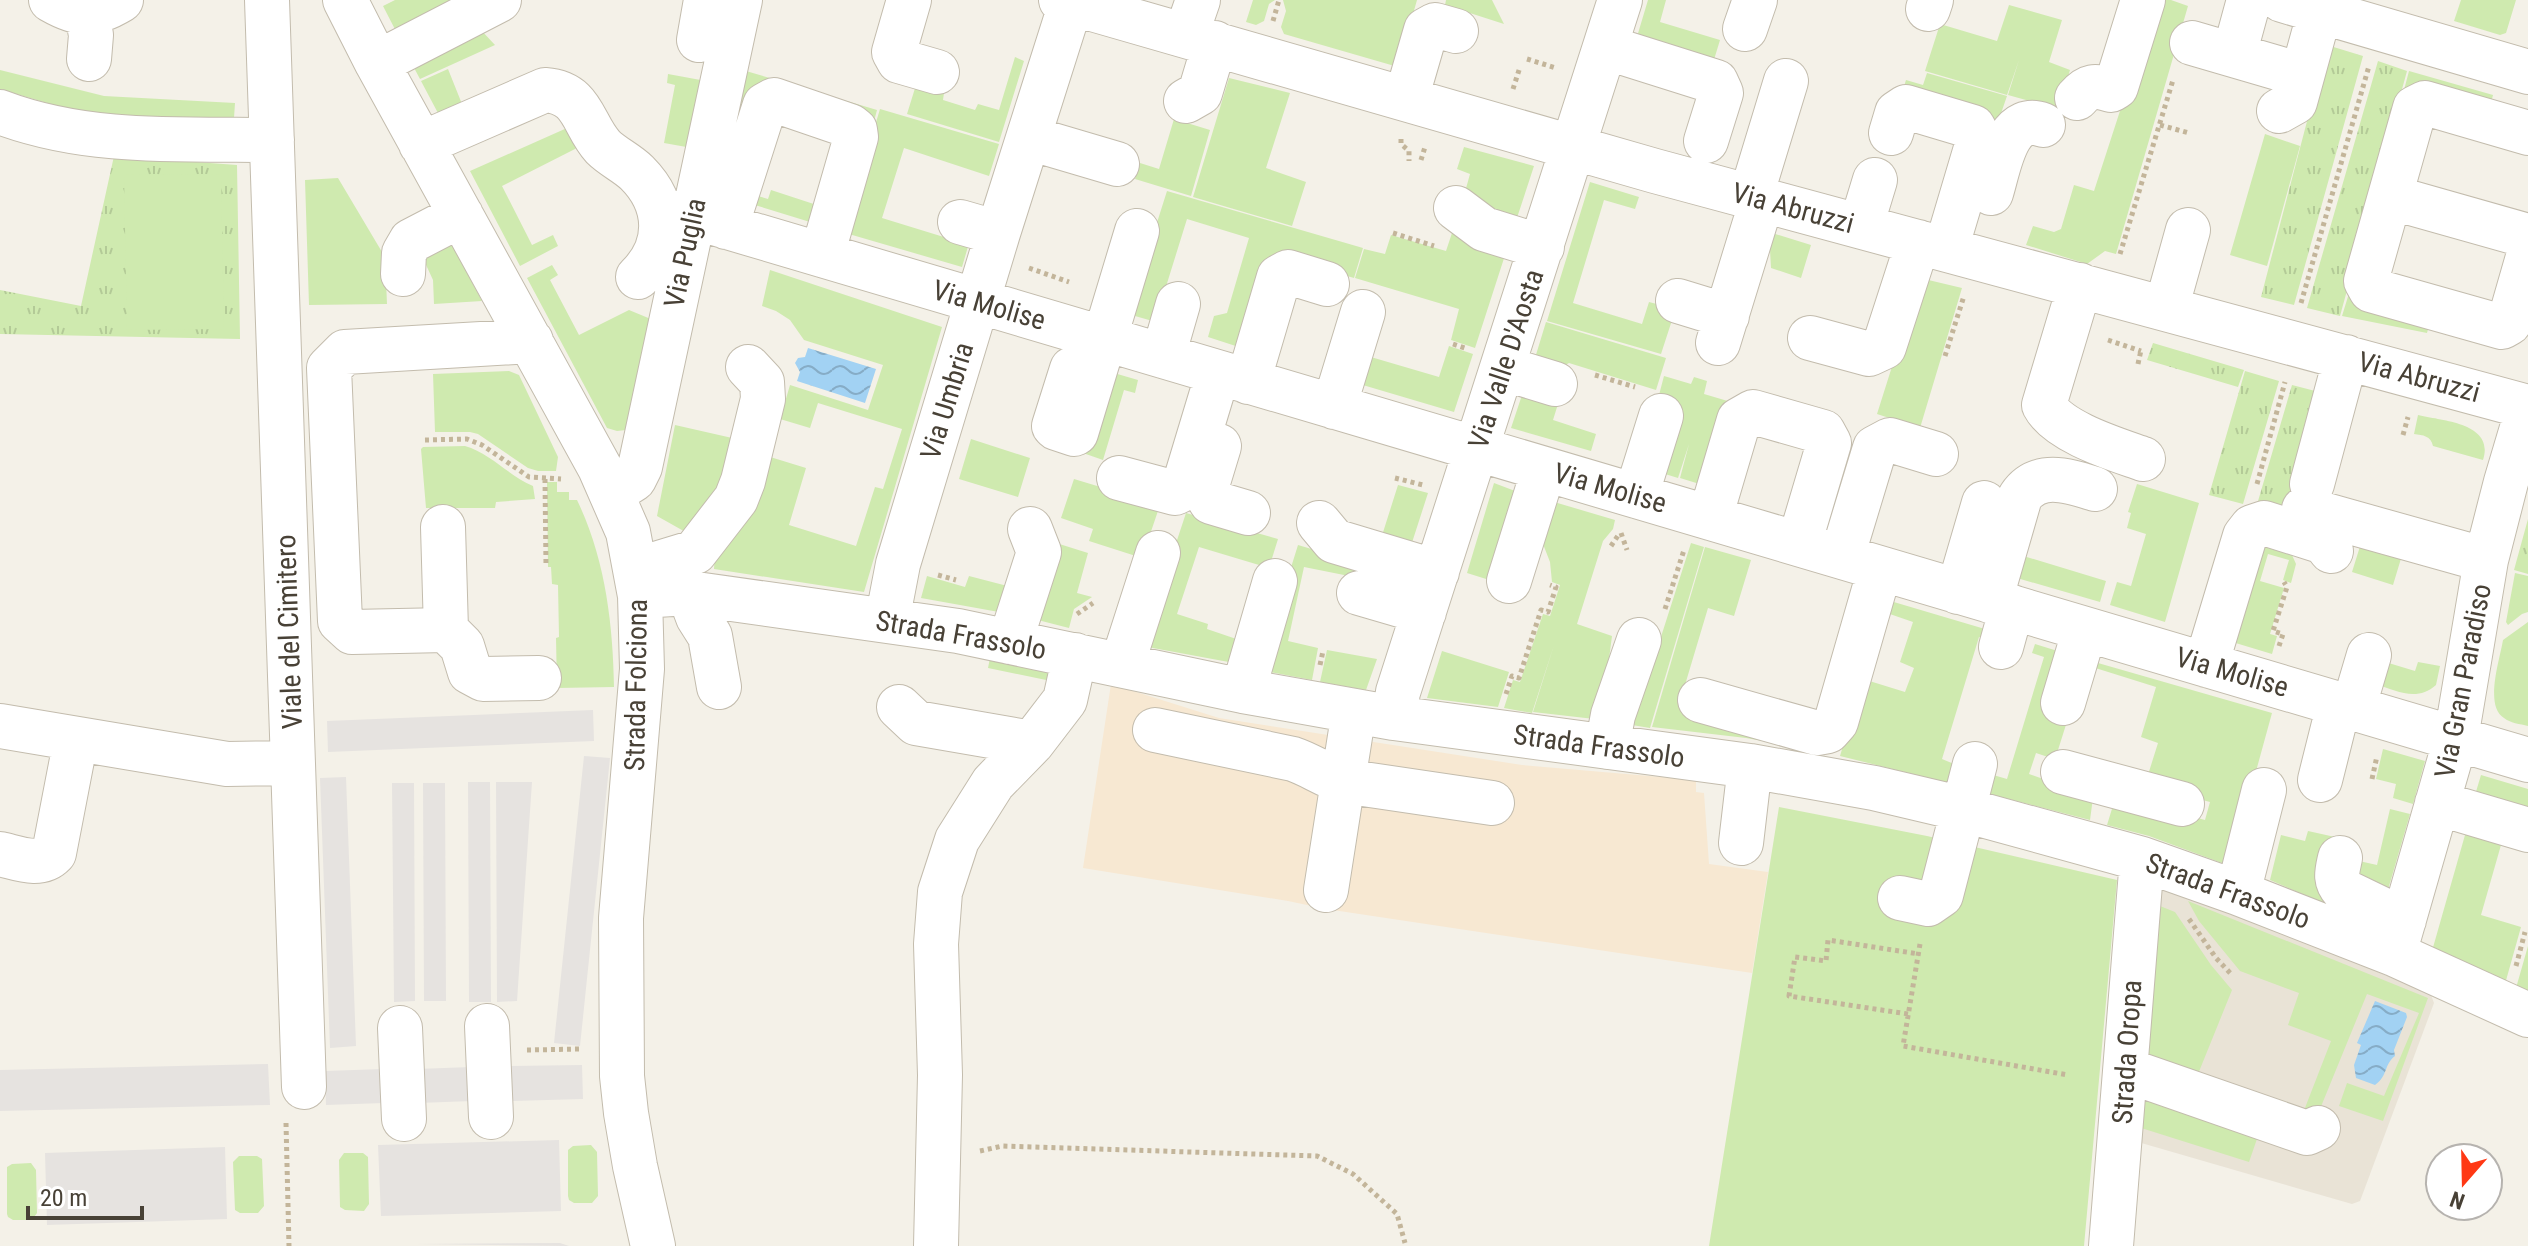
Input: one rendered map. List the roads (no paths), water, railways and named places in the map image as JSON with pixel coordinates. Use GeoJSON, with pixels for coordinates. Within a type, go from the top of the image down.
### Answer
{"type":"FeatureCollection","features":[{"type":"Feature","properties":{"kind":"street","name":"Viale del Cimitero"},"geometry":{"type":"LineString","coordinates":[[267,0],[304,1087]]}},
{"type":"Feature","properties":{"kind":"street","name":"Strada Folciona"},"geometry":{"type":"LineString","coordinates":[[345,0],[606,481],[628,532],[638,583],[642,669],[621,918],[622,1076],[635,1166],[653,1246]]}},
{"type":"Feature","properties":{"kind":"street"},"geometry":{"type":"LineString","coordinates":[[377,63],[499,0]]}},
{"type":"Feature","properties":{"kind":"street","name":"Via Puglia"},"geometry":{"type":"LineString","coordinates":[[606,481],[634,479],[640,467],[740,0]]}},
{"type":"Feature","properties":{"kind":"street"},"geometry":{"type":"LineString","coordinates":[[909,0],[894,52],[899,61],[937,72]]}},
{"type":"Feature","properties":{"kind":"street","name":"Via Valle D'Aosta"},"geometry":{"type":"LineString","coordinates":[[1326,890],[1343,781],[1374,715],[1398,692],[1620,0]]}},
{"type":"Feature","properties":{"kind":"street"},"geometry":{"type":"LineString","coordinates":[[2077,98],[2085,88],[2096,85],[2111,90],[2116,87],[2143,0]]}},
{"type":"Feature","properties":{"kind":"street"},"geometry":{"type":"LineString","coordinates":[[2234,55],[2249,0]]}},
{"type":"Feature","properties":{"kind":"street","name":"Via Abruzzi"},"geometry":{"type":"LineString","coordinates":[[1068,1],[1200,26],[1406,118],[1574,148],[2528,407]]}},
{"type":"Feature","properties":{"kind":"street","name":"Via Umbria"},"geometry":{"type":"LineString","coordinates":[[887,621],[898,564],[977,301],[979,228],[1029,138],[1068,1]]}},
{"type":"Feature","properties":{"kind":"street"},"geometry":{"type":"LineString","coordinates":[[86,5],[91,35],[89,59]]}},
{"type":"Feature","properties":{"kind":"street"},"geometry":{"type":"LineString","coordinates":[[2184,58],[2234,55],[2295,102],[2345,12],[2528,72]]}},
{"type":"Feature","properties":{"kind":"street"},"geometry":{"type":"LineString","coordinates":[[1406,118],[1426,30],[1435,25],[1456,31]]}},
{"type":"Feature","properties":{"kind":"street"},"geometry":{"type":"LineString","coordinates":[[1186,101],[1200,93],[1200,26]]}},
{"type":"Feature","properties":{"kind":"street"},"geometry":{"type":"LineString","coordinates":[[1605,47],[1716,82],[1721,93],[1706,141]]}},
{"type":"Feature","properties":{"kind":"street"},"geometry":{"type":"LineString","coordinates":[[1678,301],[1723,330],[1786,81]]}},
{"type":"Feature","properties":{"kind":"street"},"geometry":{"type":"LineString","coordinates":[[421,144],[545,90],[557,91],[570,97],[604,147],[638,174],[653,193],[693,218]]}},
{"type":"Feature","properties":{"kind":"street"},"geometry":{"type":"LineString","coordinates":[[638,277],[650,265],[659,243],[693,218],[765,105],[774,100],[855,130],[856,137],[822,255]]}},
{"type":"Feature","properties":{"kind":"street"},"geometry":{"type":"LineString","coordinates":[[2528,133],[2425,103],[2415,108],[2366,281],[2371,290],[2502,327],[2510,320],[2528,257]]}},
{"type":"Feature","properties":{"kind":"street"},"geometry":{"type":"LineString","coordinates":[[1891,133],[1897,113],[1906,107],[1973,127],[1979,138],[1953,251]]}},
{"type":"Feature","properties":{"kind":"street"},"geometry":{"type":"LineString","coordinates":[[0,112],[33,125],[117,139],[272,140]]}},
{"type":"Feature","properties":{"kind":"street"},"geometry":{"type":"LineString","coordinates":[[1810,338],[1869,354],[1884,347],[1953,251],[2011,133],[2021,124],[2034,121],[2043,125]]}},
{"type":"Feature","properties":{"kind":"street"},"geometry":{"type":"LineString","coordinates":[[1029,138],[1117,164]]}},
{"type":"Feature","properties":{"kind":"street"},"geometry":{"type":"LineString","coordinates":[[1861,226],[1875,180]]}},
{"type":"Feature","properties":{"kind":"street"},"geometry":{"type":"LineString","coordinates":[[2390,197],[2528,236]]}},
{"type":"Feature","properties":{"kind":"street"},"geometry":{"type":"LineString","coordinates":[[1456,208],[1484,229],[1542,247]]}},
{"type":"Feature","properties":{"kind":"street"},"geometry":{"type":"LineString","coordinates":[[403,274],[404,253],[411,241],[461,215]]}},
{"type":"Feature","properties":{"kind":"street","name":"Via Molise"},"geometry":{"type":"LineString","coordinates":[[693,218],[1544,469],[1628,514],[1702,516],[1861,563],[1990,612],[2085,629],[2206,665],[2313,704],[2456,738],[2528,760]]}},
{"type":"Feature","properties":{"kind":"street"},"geometry":{"type":"LineString","coordinates":[[2166,309],[2188,230]]}},
{"type":"Feature","properties":{"kind":"street"},"geometry":{"type":"LineString","coordinates":[[1072,369],[1054,426],[1074,434],[1137,231]]}},
{"type":"Feature","properties":{"kind":"street"},"geometry":{"type":"LineString","coordinates":[[1119,478],[1175,493],[1183,489],[1279,277],[1288,272],[1327,284]]}},
{"type":"Feature","properties":{"kind":"street"},"geometry":{"type":"LineString","coordinates":[[2011,413],[2081,286]]}},
{"type":"Feature","properties":{"kind":"street"},"geometry":{"type":"LineString","coordinates":[[2081,286],[2044,405],[2049,414],[2091,441],[2143,459]]}},
{"type":"Feature","properties":{"kind":"street"},"geometry":{"type":"LineString","coordinates":[[1163,356],[1178,304]]}},
{"type":"Feature","properties":{"kind":"street"},"geometry":{"type":"LineString","coordinates":[[1334,407],[1363,312]]}},
{"type":"Feature","properties":{"kind":"street"},"geometry":{"type":"LineString","coordinates":[[446,630],[352,632],[340,621],[329,368],[345,352],[531,341]]}},
{"type":"Feature","properties":{"kind":"street"},"geometry":{"type":"LineString","coordinates":[[2346,357],[2308,496],[2471,576]]}},
{"type":"Feature","properties":{"kind":"street"},"geometry":{"type":"LineString","coordinates":[[638,583],[695,552],[736,499],[763,399],[762,382],[748,367]]}},
{"type":"Feature","properties":{"kind":"street"},"geometry":{"type":"LineString","coordinates":[[1503,368],[1555,384]]}},
{"type":"Feature","properties":{"kind":"street"},"geometry":{"type":"LineString","coordinates":[[1235,378],[1205,492],[1211,502],[1248,513]]}},
{"type":"Feature","properties":{"kind":"street","name":"Via Gran Paradiso"},"geometry":{"type":"LineString","coordinates":[[2399,937],[2456,738],[2471,576],[2506,482],[2528,407]]}},
{"type":"Feature","properties":{"kind":"street"},"geometry":{"type":"LineString","coordinates":[[1702,516],[1739,420],[1753,412],[1823,432],[1829,443],[1799,544]]}},
{"type":"Feature","properties":{"kind":"street"},"geometry":{"type":"LineString","coordinates":[[1628,514],[1661,416]]}},
{"type":"Feature","properties":{"kind":"street"},"geometry":{"type":"LineString","coordinates":[[1700,700],[1817,733],[1828,731],[1836,722],[1875,448],[1890,440],[1936,454]]}},
{"type":"Feature","properties":{"kind":"street"},"geometry":{"type":"LineString","coordinates":[[1529,583],[1544,469]]}},
{"type":"Feature","properties":{"kind":"street"},"geometry":{"type":"LineString","coordinates":[[1990,612],[2020,497],[2027,487],[2051,479],[2095,489]]}},
{"type":"Feature","properties":{"kind":"street"},"geometry":{"type":"LineString","coordinates":[[1984,503],[1990,612]]}},
{"type":"Feature","properties":{"kind":"street"},"geometry":{"type":"LineString","coordinates":[[1319,523],[1334,541],[1431,592]]}},
{"type":"Feature","properties":{"kind":"street"},"geometry":{"type":"LineString","coordinates":[[2206,665],[2245,536],[2252,527],[2264,523],[2324,542],[2331,551]]}},
{"type":"Feature","properties":{"kind":"street"},"geometry":{"type":"LineString","coordinates":[[443,527],[446,630],[462,646],[470,672],[483,679],[539,678]]}},
{"type":"Feature","properties":{"kind":"street"},"geometry":{"type":"LineString","coordinates":[[1010,642],[1039,552],[1030,529]]}},
{"type":"Feature","properties":{"kind":"street"},"geometry":{"type":"LineString","coordinates":[[1122,665],[1158,553]]}},
{"type":"Feature","properties":{"kind":"street"},"geometry":{"type":"LineString","coordinates":[[1243,691],[1275,581]]}},
{"type":"Feature","properties":{"kind":"street","name":"Strada Frassolo"},"geometry":{"type":"LineString","coordinates":[[638,583],[1010,642],[1374,715],[1822,778],[1963,810],[2092,845],[2140,875],[2238,893],[2399,937],[2528,1015]]}},
{"type":"Feature","properties":{"kind":"street"},"geometry":{"type":"LineString","coordinates":[[1359,593],[1431,592]]}},
{"type":"Feature","properties":{"kind":"street"},"geometry":{"type":"LineString","coordinates":[[689,593],[698,617],[710,636],[719,687]]}},
{"type":"Feature","properties":{"kind":"street"},"geometry":{"type":"LineString","coordinates":[[2063,703],[2085,629]]}},
{"type":"Feature","properties":{"kind":"street"},"geometry":{"type":"LineString","coordinates":[[1607,747],[1613,715],[1650,631]]}},
{"type":"Feature","properties":{"kind":"street"},"geometry":{"type":"LineString","coordinates":[[936,1246],[940,1075],[936,944],[940,892],[957,840],[993,783],[1032,743],[1065,700],[1075,655]]}},
{"type":"Feature","properties":{"kind":"street"},"geometry":{"type":"LineString","coordinates":[[2320,780],[2313,704],[2369,655]]}},
{"type":"Feature","properties":{"kind":"street"},"geometry":{"type":"LineString","coordinates":[[899,707],[916,723],[1032,743]]}},
{"type":"Feature","properties":{"kind":"street"},"geometry":{"type":"LineString","coordinates":[[0,726],[227,764],[293,763]]}},
{"type":"Feature","properties":{"kind":"street"},"geometry":{"type":"LineString","coordinates":[[1155,730],[1293,759],[1326,777],[1343,781],[1492,803]]}},
{"type":"Feature","properties":{"kind":"street"},"geometry":{"type":"LineString","coordinates":[[1822,778],[1830,743],[1828,731]]}},
{"type":"Feature","properties":{"kind":"street"},"geometry":{"type":"LineString","coordinates":[[0,854],[40,862],[54,853],[76,739]]}},
{"type":"Feature","properties":{"kind":"street"},"geometry":{"type":"LineString","coordinates":[[1914,901],[1941,895],[1975,764]]}},
{"type":"Feature","properties":{"kind":"street"},"geometry":{"type":"LineString","coordinates":[[1741,843],[1750,766]]}},
{"type":"Feature","properties":{"kind":"street"},"geometry":{"type":"LineString","coordinates":[[2063,772],[2182,804]]}},
{"type":"Feature","properties":{"kind":"street"},"geometry":{"type":"LineString","coordinates":[[2092,845],[2108,784]]}},
{"type":"Feature","properties":{"kind":"street"},"geometry":{"type":"LineString","coordinates":[[2238,893],[2264,790]]}},
{"type":"Feature","properties":{"kind":"street"},"geometry":{"type":"LineString","coordinates":[[2437,803],[2528,830]]}},
{"type":"Feature","properties":{"kind":"street"},"geometry":{"type":"LineString","coordinates":[[2340,858],[2336,875],[2339,885],[2399,937]]}},
{"type":"Feature","properties":{"kind":"street","name":"Strada Oropa"},"geometry":{"type":"LineString","coordinates":[[2111,1246],[2140,875]]}},
{"type":"Feature","properties":{"kind":"street"},"geometry":{"type":"LineString","coordinates":[[400,1028],[404,1119]]}},
{"type":"Feature","properties":{"kind":"street"},"geometry":{"type":"LineString","coordinates":[[488,1039],[491,1117]]}},
{"type":"Feature","properties":{"kind":"street"},"geometry":{"type":"LineString","coordinates":[[2126,1070],[2307,1133],[2318,1128]]}},
{"type":"Feature","properties":{"kind":"water"},"geometry":{"type":"Polygon","coordinates":[[[808,348],[876,369],[865,403],[797,381],[800,372],[795,363],[798,358],[805,357],[808,348]]]}},
{"type":"Feature","properties":{"kind":"water"},"geometry":{"type":"Polygon","coordinates":[[[2375,1001],[2406,1013],[2407,1017],[2394,1050],[2395,1056],[2375,1085],[2356,1078],[2354,1065],[2361,1045],[2357,1043],[2375,1001]]]}}]}
